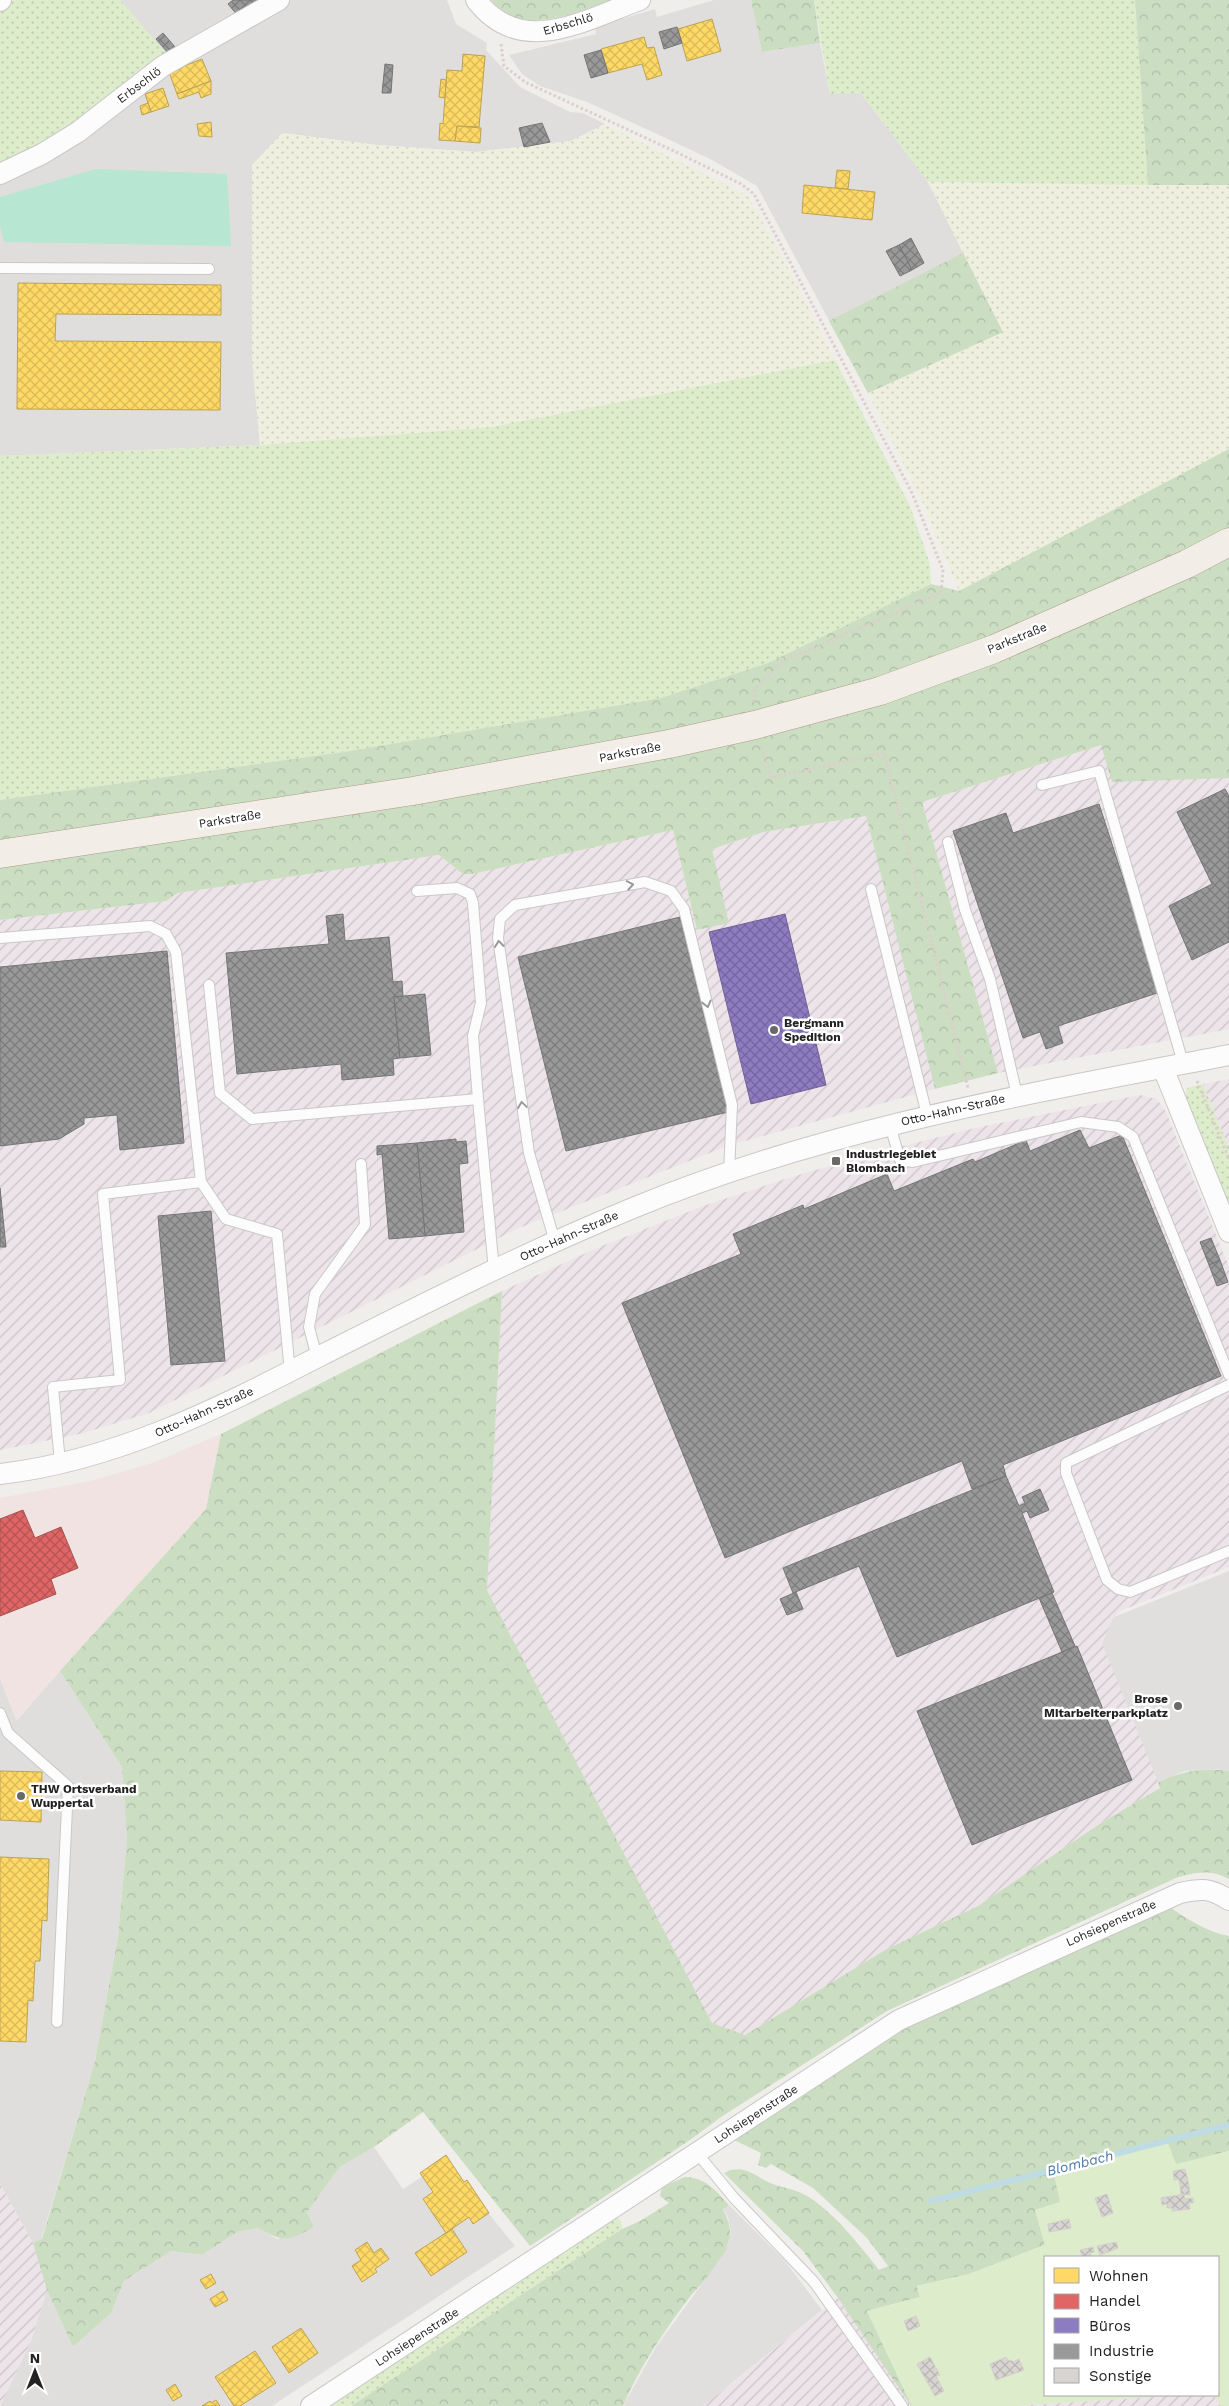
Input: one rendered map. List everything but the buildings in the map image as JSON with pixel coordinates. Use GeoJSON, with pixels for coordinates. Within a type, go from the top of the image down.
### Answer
{"type":"FeatureCollection","features":[{"type":"Feature","properties":{"kind":"main road","name":"Parkstraße"},"geometry":{"type":"LineString","coordinates":[[0,854],[412,790],[669,744],[755,725],[880,691],[994,649],[1170,572],[1229,542]]}},
{"type":"Feature","properties":{"kind":"street","name":"Erbschlö"},"geometry":{"type":"LineString","coordinates":[[0,174],[42,154],[78,132],[163,66],[279,0]]}},
{"type":"Feature","properties":{"kind":"street","name":"Erbschlö"},"geometry":{"type":"LineString","coordinates":[[476,0],[492,18],[508,27],[522,32],[540,33],[558,29],[640,0]]}},
{"type":"Feature","properties":{"kind":"street","name":"Otto-Hahn-Straße"},"geometry":{"type":"LineString","coordinates":[[0,1474],[60,1464],[106,1452],[154,1435],[202,1415],[555,1242],[635,1207],[729,1173],[927,1115],[1229,1055]]}},
{"type":"Feature","properties":{"kind":"street"},"geometry":{"type":"LineString","coordinates":[[1163,1068],[1229,1232]]}},
{"type":"Feature","properties":{"kind":"street","name":"Lohsiepenstraße"},"geometry":{"type":"LineString","coordinates":[[310,2406],[899,2020],[1180,1893],[1196,1889],[1213,1890],[1229,1900]]}},
{"type":"Feature","properties":{"kind":"lane"},"geometry":{"type":"LineString","coordinates":[[0,268],[209,269]]}},
{"type":"Feature","properties":{"kind":"lane"},"geometry":{"type":"LineString","coordinates":[[1042,784],[1100,771],[1186,1063]]}},
{"type":"Feature","properties":{"kind":"lane"},"geometry":{"type":"LineString","coordinates":[[948,842],[965,910],[990,979],[1017,1096]]}},
{"type":"Feature","properties":{"kind":"lane"},"geometry":{"type":"LineString","coordinates":[[555,1242],[529,1153],[498,938],[500,919],[515,905],[645,882],[670,891],[684,909],[732,1104],[729,1173]]}},
{"type":"Feature","properties":{"kind":"lane"},"geometry":{"type":"LineString","coordinates":[[416,891],[457,888],[470,894],[472,903],[481,1003],[473,1036],[494,1271]]}},
{"type":"Feature","properties":{"kind":"lane"},"geometry":{"type":"LineString","coordinates":[[871,889],[927,1115]]}},
{"type":"Feature","properties":{"kind":"lane"},"geometry":{"type":"LineString","coordinates":[[0,938],[150,926],[166,934],[176,952],[201,1182],[226,1219],[277,1234],[290,1372]]}},
{"type":"Feature","properties":{"kind":"lane"},"geometry":{"type":"LineString","coordinates":[[209,985],[220,1094],[252,1119],[478,1099]]}},
{"type":"Feature","properties":{"kind":"lane"},"geometry":{"type":"LineString","coordinates":[[890,1125],[900,1160],[913,1162],[1081,1122],[1118,1127],[1133,1137],[1229,1375]]}},
{"type":"Feature","properties":{"kind":"lane"},"geometry":{"type":"LineString","coordinates":[[317,1358],[309,1327],[316,1294],[365,1225],[361,1164]]}},
{"type":"Feature","properties":{"kind":"lane"},"geometry":{"type":"LineString","coordinates":[[60,1464],[54,1387],[120,1380],[103,1194],[201,1182]]}},
{"type":"Feature","properties":{"kind":"lane"},"geometry":{"type":"LineString","coordinates":[[1229,1385],[1066,1464],[1066,1473],[1108,1580],[1118,1589],[1130,1592],[1229,1551]]}},
{"type":"Feature","properties":{"kind":"lane"},"geometry":{"type":"LineString","coordinates":[[0,1713],[8,1734],[68,1786],[57,2022]]}},
{"type":"Feature","properties":{"kind":"lane"},"geometry":{"type":"LineString","coordinates":[[697,2153],[741,2206],[814,2282],[902,2406]]}},
{"type":"Feature","properties":{"kind":"path"},"geometry":{"type":"LineString","coordinates":[[508,27],[501,44],[504,66],[525,82],[674,151],[741,184],[754,194],[912,493],[943,570],[941,593],[783,661],[756,688],[752,702],[755,725],[772,778],[884,753],[972,1105]]}},
{"type":"Feature","properties":{"kind":"path"},"geometry":{"type":"LineString","coordinates":[[1186,1063],[1229,1159]]}},
{"type":"Feature","properties":{"kind":"shaded area"},"geometry":{"type":"Polygon","coordinates":[[[120,0],[447,0],[456,24],[487,43],[486,50],[520,87],[570,112],[583,113],[605,124],[571,141],[476,152],[377,145],[282,133],[252,359],[260,445],[0,456],[0,168],[164,52],[120,0]]]}},
{"type":"Feature","properties":{"kind":"shaded area"},"geometry":{"type":"Polygon","coordinates":[[[714,0],[751,0],[762,52],[820,43],[830,94],[860,92],[928,182],[1003,332],[868,393],[757,186],[712,160],[655,133],[587,102],[540,86],[522,74],[509,55],[596,34],[595,27],[655,9],[657,17],[714,0]]]}},
{"type":"Feature","properties":{"kind":"shaded area"},"geometry":{"type":"Polygon","coordinates":[[[1101,745],[1189,778],[1229,778],[1229,1029],[998,1073],[922,802],[1101,745]]]}},
{"type":"Feature","properties":{"kind":"shaded area"},"geometry":{"type":"Polygon","coordinates":[[[866,816],[935,1089],[730,1145],[519,1228],[149,1413],[80,1434],[0,1450],[0,920],[166,901],[178,893],[439,855],[463,874],[472,874],[673,830],[697,930],[729,923],[712,849],[764,832],[866,816]]]}},
{"type":"Feature","properties":{"kind":"shaded area"},"geometry":{"type":"Polygon","coordinates":[[[1229,1079],[1229,1148],[1203,1084],[1229,1079]]]}},
{"type":"Feature","properties":{"kind":"shaded area"},"geometry":{"type":"Polygon","coordinates":[[[1140,1095],[1157,1099],[1166,1112],[1229,1267],[1229,1567],[1118,1612],[1102,1642],[1161,1787],[1101,1823],[978,1906],[885,1950],[745,2035],[712,2023],[487,1590],[502,1291],[597,1248],[703,1206],[782,1180],[856,1158],[975,1128],[1140,1095]]]}},
{"type":"Feature","properties":{"kind":"shaded area"},"geometry":{"type":"Polygon","coordinates":[[[221,1434],[206,1509],[16,1720],[0,1679],[0,1498],[90,1481],[152,1463],[221,1434]]]}},
{"type":"Feature","properties":{"kind":"shaded area","name":"Brose Mitarbeiterparkplatz"},"geometry":{"type":"Polygon","coordinates":[[[1229,1571],[1229,1771],[1216,1769],[1185,1771],[1158,1782],[1102,1643],[1114,1617],[1229,1571]]]}},
{"type":"Feature","properties":{"kind":"shaded area"},"geometry":{"type":"Polygon","coordinates":[[[60,1671],[122,1767],[127,1839],[118,1937],[95,2061],[41,2240],[33,2243],[0,2184],[0,1679],[17,1720],[60,1671]]]}},
{"type":"Feature","properties":{"kind":"shaded area"},"geometry":{"type":"Polygon","coordinates":[[[374,2147],[403,2189],[446,2161],[515,2246],[272,2406],[0,2406],[31,2341],[47,2290],[73,2347],[111,2313],[124,2281],[171,2251],[202,2255],[237,2232],[258,2228],[277,2239],[314,2227],[307,2212],[340,2167],[374,2147]]]}},
{"type":"Feature","properties":{"kind":"shaded area"},"geometry":{"type":"Polygon","coordinates":[[[0,2184],[33,2243],[47,2290],[31,2341],[0,2406],[0,2184]]]}},
{"type":"Feature","properties":{"kind":"shaded area"},"geometry":{"type":"Polygon","coordinates":[[[729,2205],[784,2260],[822,2310],[703,2406],[623,2406],[656,2347],[725,2252],[731,2233],[728,2217],[723,2209],[729,2205]]]}},
{"type":"Feature","properties":{"kind":"shaded area"},"geometry":{"type":"Polygon","coordinates":[[[838,2298],[911,2406],[703,2406],[838,2298]]]}},
{"type":"Feature","properties":{"kind":"shaded area"},"geometry":{"type":"Polygon","coordinates":[[[1165,2396],[1215,2396],[1221,2406],[1015,2406],[1165,2396]]]}},
{"type":"Feature","properties":{"kind":"green space"},"geometry":{"type":"Polygon","coordinates":[[[14,0],[120,0],[165,52],[72,124],[0,168],[0,11],[14,0]]]}},
{"type":"Feature","properties":{"kind":"green space"},"geometry":{"type":"Polygon","coordinates":[[[491,0],[612,0],[565,16],[533,20],[518,18],[504,11],[491,0]]]}},
{"type":"Feature","properties":{"kind":"green space"},"geometry":{"type":"Polygon","coordinates":[[[751,0],[814,0],[820,43],[762,52],[751,0]]]}},
{"type":"Feature","properties":{"kind":"green space"},"geometry":{"type":"Polygon","coordinates":[[[814,0],[1135,0],[1148,185],[928,182],[861,93],[830,94],[814,0]]]}},
{"type":"Feature","properties":{"kind":"green space"},"geometry":{"type":"Polygon","coordinates":[[[1135,0],[1229,0],[1229,185],[1148,185],[1135,0]]]}},
{"type":"Feature","properties":{"kind":"green space"},"geometry":{"type":"Polygon","coordinates":[[[605,124],[748,196],[792,275],[835,360],[492,427],[260,445],[252,359],[252,165],[282,133],[377,145],[476,152],[571,141],[605,124]]]}},
{"type":"Feature","properties":{"kind":"green space"},"geometry":{"type":"Polygon","coordinates":[[[96,169],[227,174],[231,246],[4,242],[0,226],[0,197],[96,169]]]}},
{"type":"Feature","properties":{"kind":"green space"},"geometry":{"type":"Polygon","coordinates":[[[928,182],[1229,185],[1229,449],[959,591],[922,501],[868,393],[1002,332],[928,182]]]}},
{"type":"Feature","properties":{"kind":"green space"},"geometry":{"type":"Polygon","coordinates":[[[963,253],[1003,332],[868,393],[829,321],[963,253]]]}},
{"type":"Feature","properties":{"kind":"green space"},"geometry":{"type":"Polygon","coordinates":[[[835,360],[910,506],[930,564],[931,584],[768,663],[661,698],[350,751],[0,800],[0,456],[260,445],[492,427],[835,360]]]}},
{"type":"Feature","properties":{"kind":"green space"},"geometry":{"type":"Polygon","coordinates":[[[1229,449],[1229,778],[1112,782],[1101,745],[922,802],[998,1073],[935,1089],[866,816],[764,832],[712,849],[729,923],[697,930],[673,830],[472,874],[463,874],[439,855],[178,893],[166,901],[0,920],[0,800],[350,751],[661,698],[768,663],[931,584],[959,591],[1229,449]]]}},
{"type":"Feature","properties":{"kind":"green space"},"geometry":{"type":"Polygon","coordinates":[[[1203,1084],[1229,1148],[1229,1209],[1185,1100],[1187,1088],[1203,1084]]]}},
{"type":"Feature","properties":{"kind":"green space"},"geometry":{"type":"Polygon","coordinates":[[[502,1291],[487,1590],[712,2023],[745,2035],[885,1950],[978,1906],[1101,1823],[1160,1788],[1158,1782],[1176,1775],[1210,1769],[1229,1771],[1229,1879],[1203,1872],[1176,1878],[887,2011],[721,2117],[690,2140],[530,2246],[423,2112],[374,2147],[340,2167],[307,2212],[314,2227],[298,2235],[286,2238],[274,2236],[258,2228],[237,2232],[202,2255],[171,2251],[124,2281],[111,2313],[73,2347],[47,2290],[33,2243],[42,2239],[95,2061],[118,1937],[127,1839],[122,1767],[60,1671],[206,1509],[221,1434],[502,1291]]]}},
{"type":"Feature","properties":{"kind":"green space"},"geometry":{"type":"Polygon","coordinates":[[[1171,1908],[1206,1929],[1229,1936],[1229,2151],[1176,2165],[1166,2140],[1053,2170],[1061,2202],[1035,2210],[1045,2245],[969,2274],[917,2286],[920,2297],[867,2311],[911,2406],[838,2298],[803,2251],[724,2173],[737,2169],[743,2170],[770,2183],[807,2196],[837,2220],[879,2270],[888,2266],[867,2238],[813,2188],[771,2164],[766,2168],[758,2165],[761,2153],[732,2139],[909,2024],[1171,1908]]]}},
{"type":"Feature","properties":{"kind":"green space"},"geometry":{"type":"Polygon","coordinates":[[[1167,2140],[1176,2164],[1229,2151],[1229,2406],[1221,2406],[1215,2396],[1219,2396],[1219,2256],[1044,2256],[1044,2396],[1165,2396],[1015,2406],[912,2406],[867,2311],[920,2297],[917,2286],[969,2274],[1045,2245],[1035,2210],[1060,2202],[1053,2170],[1167,2140]]]}},
{"type":"Feature","properties":{"kind":"green space"},"geometry":{"type":"Polygon","coordinates":[[[685,2177],[704,2182],[715,2190],[729,2205],[723,2210],[729,2226],[729,2243],[718,2265],[689,2298],[661,2337],[644,2364],[623,2406],[351,2406],[622,2229],[640,2221],[669,2203],[660,2196],[662,2187],[685,2177]]]}},
{"type":"Feature","properties":{"kind":"green space"},"geometry":{"type":"Polygon","coordinates":[[[616,2217],[621,2221],[622,2229],[351,2406],[327,2406],[616,2217]]]}},
{"type":"Feature","properties":{"kind":"waterway","name":"Blombach"},"geometry":{"type":"LineString","coordinates":[[931,2201],[1229,2125]]}},
{"type":"Feature","properties":{"kind":"place","name":"Bergmann Spedition"},"geometry":{"type":"Point","coordinates":[774,1030]}},
{"type":"Feature","properties":{"kind":"place","name":"Industriegebiet Blombach"},"geometry":{"type":"Point","coordinates":[836,1161]}},
{"type":"Feature","properties":{"kind":"place","name":"Brose Mitarbeiterparkplatz"},"geometry":{"type":"Point","coordinates":[1178,1706]}},
{"type":"Feature","properties":{"kind":"place","name":"THW Ortsverband Wuppertal"},"geometry":{"type":"Point","coordinates":[21,1796]}}]}
